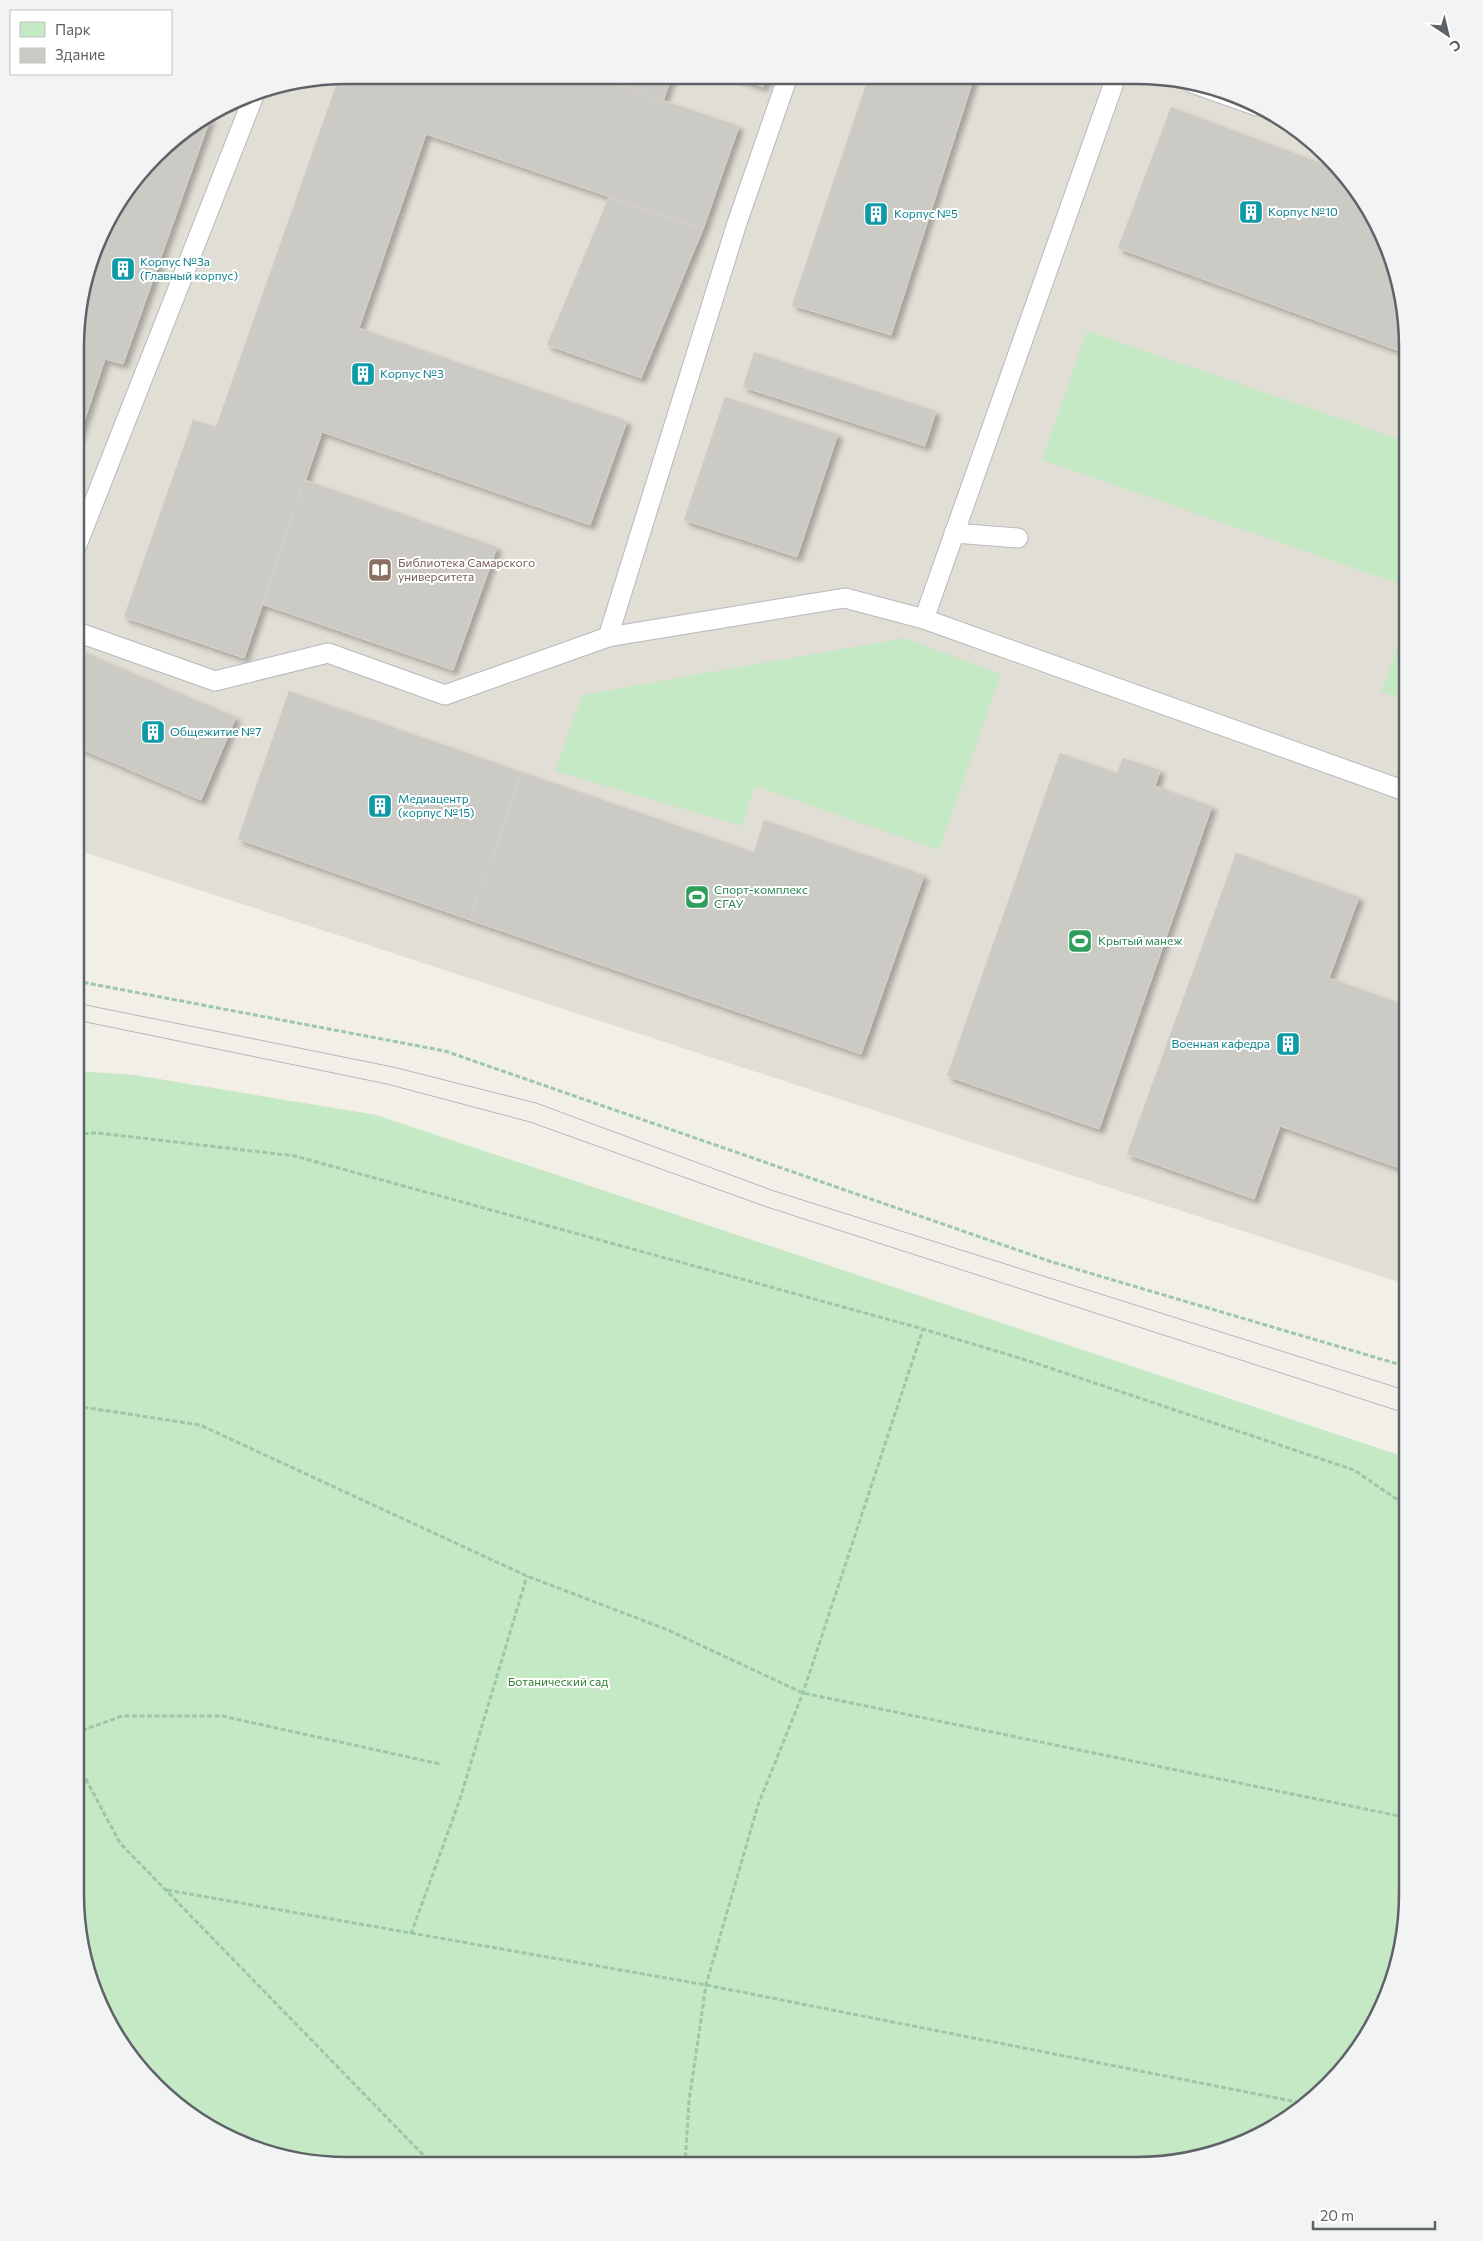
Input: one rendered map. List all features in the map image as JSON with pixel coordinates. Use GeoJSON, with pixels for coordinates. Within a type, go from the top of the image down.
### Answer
{"type":"FeatureCollection","features":[{"type":"Feature","properties":{"kind":"lane"},"geometry":{"type":"LineString","coordinates":[[608,637],[737,223],[785,84]]}},
{"type":"Feature","properties":{"kind":"lane"},"geometry":{"type":"LineString","coordinates":[[924,619],[1114,84]]}},
{"type":"Feature","properties":{"kind":"lane"},"geometry":{"type":"LineString","coordinates":[[84,527],[251,102]]}},
{"type":"Feature","properties":{"kind":"lane"},"geometry":{"type":"LineString","coordinates":[[954,533],[1018,538]]}},
{"type":"Feature","properties":{"kind":"lane"},"geometry":{"type":"LineString","coordinates":[[84,634],[215,681],[328,653],[444,695],[608,637],[845,598],[924,619],[1399,789]]}},
{"type":"Feature","properties":{"kind":"path"},"geometry":{"type":"LineString","coordinates":[[84,983],[445,1051],[1052,1262],[1399,1364]]}},
{"type":"Feature","properties":{"kind":"path"},"geometry":{"type":"LineString","coordinates":[[84,1134],[98,1133],[295,1156],[923,1329],[1026,1360],[1354,1470],[1399,1501]]}},
{"type":"Feature","properties":{"kind":"path"},"geometry":{"type":"LineString","coordinates":[[686,2157],[689,2101],[706,1985],[758,1805],[803,1693],[923,1329]]}},
{"type":"Feature","properties":{"kind":"path"},"geometry":{"type":"LineString","coordinates":[[84,1407],[200,1425],[527,1576],[668,1630],[803,1693],[1399,1816]]}},
{"type":"Feature","properties":{"kind":"path"},"geometry":{"type":"LineString","coordinates":[[411,1934],[460,1799],[527,1576]]}},
{"type":"Feature","properties":{"kind":"path"},"geometry":{"type":"LineString","coordinates":[[84,1730],[122,1716],[222,1716],[440,1764]]}},
{"type":"Feature","properties":{"kind":"path"},"geometry":{"type":"LineString","coordinates":[[84,1775],[120,1843],[168,1890],[425,2157]]}},
{"type":"Feature","properties":{"kind":"path"},"geometry":{"type":"LineString","coordinates":[[168,1890],[706,1985],[1297,2102]]}},
{"type":"Feature","properties":{"kind":"shaded area"},"geometry":{"type":"Polygon","coordinates":[[[330,84],[1153,84],[1204,93],[1237,104],[1268,119],[1310,149],[1345,187],[1372,230],[1390,279],[1399,330],[1399,1282],[84,852],[84,330],[93,279],[104,246],[119,215],[149,173],[187,138],[230,111],[279,93],[330,84]]]}},
{"type":"Feature","properties":{"kind":"green space"},"geometry":{"type":"Polygon","coordinates":[[[1087,331],[1399,439],[1399,584],[1042,460],[1087,331]]]}},
{"type":"Feature","properties":{"kind":"green space"},"geometry":{"type":"Polygon","coordinates":[[[904,638],[1001,674],[939,850],[755,786],[742,826],[555,771],[582,695],[904,638]]]}},
{"type":"Feature","properties":{"kind":"green space"},"geometry":{"type":"Polygon","coordinates":[[[1399,641],[1399,698],[1381,692],[1399,641]]]}},
{"type":"Feature","properties":{"kind":"green space","name":"Ботанический сад"},"geometry":{"type":"Polygon","coordinates":[[[84,1072],[135,1075],[376,1115],[1399,1455],[1399,1911],[1397,1928],[1385,1979],[1372,2011],[1345,2054],[1310,2092],[1268,2122],[1237,2137],[1204,2148],[1153,2157],[330,2157],[279,2148],[230,2130],[187,2103],[149,2068],[119,2026],[104,1995],[93,1962],[84,1911],[84,1072]]]}},
{"type":"Feature","properties":{"kind":"building","name":"Корпус №3"},"geometry":{"type":"Polygon","coordinates":[[[337,84],[616,84],[739,126],[703,229],[426,134],[359,328],[627,421],[590,525],[322,432],[244,658],[124,617],[193,420],[216,427],[337,84]]]}},
{"type":"Feature","properties":{"kind":"building"},"geometry":{"type":"Polygon","coordinates":[[[615,84],[669,84],[663,101],[615,84]]]}},
{"type":"Feature","properties":{"kind":"building","name":"Корпус №5"},"geometry":{"type":"Polygon","coordinates":[[[866,84],[972,84],[891,335],[792,305],[866,84]]]}},
{"type":"Feature","properties":{"kind":"building","name":"Корпус №10"},"geometry":{"type":"Polygon","coordinates":[[[1171,107],[1326,165],[1334,173],[1364,215],[1385,262],[1397,313],[1399,351],[1118,248],[1171,107]]]}},
{"type":"Feature","properties":{"kind":"building","name":"Корпус №3a (Главный корпус)"},"geometry":{"type":"Polygon","coordinates":[[[208,123],[123,364],[105,359],[84,421],[84,330],[93,279],[104,246],[119,215],[149,173],[173,149],[208,123]]]}},
{"type":"Feature","properties":{"kind":"building"},"geometry":{"type":"Polygon","coordinates":[[[609,197],[703,229],[641,378],[547,345],[609,197]]]}},
{"type":"Feature","properties":{"kind":"building"},"geometry":{"type":"Polygon","coordinates":[[[754,352],[936,411],[925,446],[743,387],[754,352]]]}},
{"type":"Feature","properties":{"kind":"building"},"geometry":{"type":"Polygon","coordinates":[[[725,397],[838,434],[797,557],[684,520],[725,397]]]}},
{"type":"Feature","properties":{"kind":"building"},"geometry":{"type":"Polygon","coordinates":[[[305,480],[497,547],[453,670],[262,604],[305,480]]]}},
{"type":"Feature","properties":{"kind":"building","name":"Общежитие №7"},"geometry":{"type":"Polygon","coordinates":[[[84,652],[236,717],[201,800],[84,750],[84,652]]]}},
{"type":"Feature","properties":{"kind":"building","name":"Медиацентр (корпус №15)"},"geometry":{"type":"Polygon","coordinates":[[[289,691],[522,772],[470,920],[238,839],[289,691]]]}},
{"type":"Feature","properties":{"kind":"building","name":"Крытый манеж"},"geometry":{"type":"Polygon","coordinates":[[[1060,753],[1117,773],[1123,758],[1160,770],[1155,786],[1212,806],[1099,1129],[947,1076],[1060,753]]]}},
{"type":"Feature","properties":{"kind":"building","name":"Спорт-комплекс СГАУ"},"geometry":{"type":"Polygon","coordinates":[[[522,772],[754,852],[764,820],[924,875],[861,1054],[470,920],[522,772]]]}},
{"type":"Feature","properties":{"kind":"building","name":"Военная кафедра"},"geometry":{"type":"Polygon","coordinates":[[[1236,853],[1359,897],[1329,978],[1399,1003],[1399,1168],[1280,1126],[1254,1199],[1127,1154],[1236,853]]]}},
{"type":"Feature","properties":{"kind":"tram line"},"geometry":{"type":"LineString","coordinates":[[84,1005],[393,1067],[536,1103],[774,1191],[1399,1388]]}},
{"type":"Feature","properties":{"kind":"tram line"},"geometry":{"type":"LineString","coordinates":[[84,1022],[387,1084],[530,1122],[767,1207],[1399,1411]]}},
{"type":"Feature","properties":{"kind":"place","name":"Корпус №10"},"geometry":{"type":"Point","coordinates":[1251,212]}},
{"type":"Feature","properties":{"kind":"place","name":"Корпус №5"},"geometry":{"type":"Point","coordinates":[876,214]}},
{"type":"Feature","properties":{"kind":"place","name":"Корпус №3a (Главный корпус)"},"geometry":{"type":"Point","coordinates":[123,269]}},
{"type":"Feature","properties":{"kind":"place","name":"Корпус №3"},"geometry":{"type":"Point","coordinates":[363,374]}},
{"type":"Feature","properties":{"kind":"place","name":"Библиотека Самарского университета"},"geometry":{"type":"Point","coordinates":[380,570]}},
{"type":"Feature","properties":{"kind":"place","name":"Общежитие №7"},"geometry":{"type":"Point","coordinates":[153,732]}},
{"type":"Feature","properties":{"kind":"place","name":"Медиацентр (корпус №15)"},"geometry":{"type":"Point","coordinates":[380,806]}},
{"type":"Feature","properties":{"kind":"place","name":"Спорт-комплекс СГАУ"},"geometry":{"type":"Point","coordinates":[697,897]}},
{"type":"Feature","properties":{"kind":"place","name":"Крытый манеж"},"geometry":{"type":"Point","coordinates":[1080,941]}},
{"type":"Feature","properties":{"kind":"place","name":"Военная кафедра"},"geometry":{"type":"Point","coordinates":[1288,1044]}}]}
